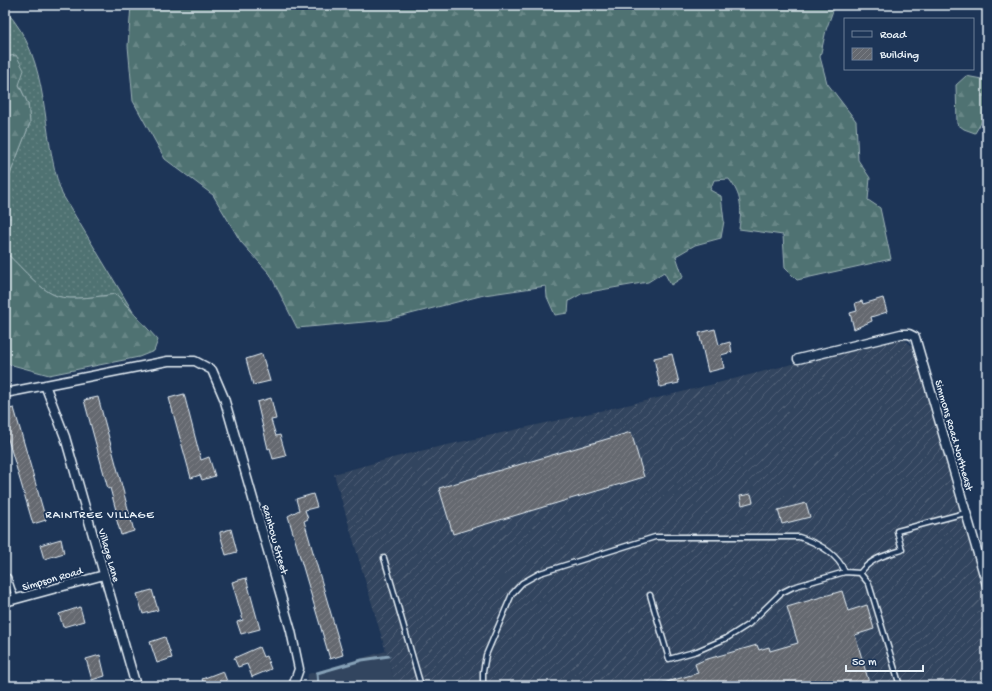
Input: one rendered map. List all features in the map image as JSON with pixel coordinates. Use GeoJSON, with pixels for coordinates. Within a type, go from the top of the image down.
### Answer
{"type":"FeatureCollection","features":[{"type":"Feature","properties":{"kind":"street","name":"Simmons Road Northeast"},"geometry":{"type":"LineString","coordinates":[[798,360],[901,334],[909,334],[915,337],[987,585]]}},
{"type":"Feature","properties":{"kind":"street","name":"Rainbow Street"},"geometry":{"type":"LineString","coordinates":[[45,385],[168,361],[195,361],[212,370],[224,398],[291,630],[299,669],[293,686]]}},
{"type":"Feature","properties":{"kind":"street"},"geometry":{"type":"LineString","coordinates":[[5,393],[45,385]]}},
{"type":"Feature","properties":{"kind":"street","name":"Village Lane"},"geometry":{"type":"LineString","coordinates":[[45,385],[65,437],[136,686]]}},
{"type":"Feature","properties":{"kind":"street","name":"Simpson Road"},"geometry":{"type":"LineString","coordinates":[[5,602],[104,575]]}},
{"type":"Feature","properties":{"kind":"lane"},"geometry":{"type":"LineString","coordinates":[[860,573],[867,563],[877,558],[902,550],[897,532],[965,513]]}},
{"type":"Feature","properties":{"kind":"lane"},"geometry":{"type":"LineString","coordinates":[[483,686],[482,672],[486,656],[512,594],[522,583],[540,573],[604,552],[655,537],[799,537],[812,541],[829,551],[842,563],[845,572]]}},
{"type":"Feature","properties":{"kind":"lane"},"geometry":{"type":"LineString","coordinates":[[384,558],[421,686]]}},
{"type":"Feature","properties":{"kind":"lane"},"geometry":{"type":"LineString","coordinates":[[650,595],[669,658],[696,650],[727,638],[749,624],[781,593],[845,572],[860,573],[869,584],[900,686]]}},
{"type":"Feature","properties":{"kind":"lane"},"geometry":{"type":"LineString","coordinates":[[5,577],[8,577],[16,600]]}},
{"type":"Feature","properties":{"kind":"shaded area"},"geometry":{"type":"Polygon","coordinates":[[[901,339],[905,340],[913,347],[987,601],[987,686],[396,686],[334,474],[411,453],[654,399],[860,347],[901,339]]]}},
{"type":"Feature","properties":{"kind":"shaded area"},"geometry":{"type":"Polygon","coordinates":[[[386,651],[396,686],[303,686],[306,684],[308,674],[386,651]]]}},
{"type":"Feature","properties":{"kind":"shaded area"},"geometry":{"type":"Polygon","coordinates":[[[73,678],[75,686],[40,686],[73,678]]]}},
{"type":"Feature","properties":{"kind":"green space"},"geometry":{"type":"Polygon","coordinates":[[[131,5],[835,5],[826,30],[820,57],[827,83],[856,121],[858,160],[870,178],[868,200],[880,208],[891,259],[797,280],[785,268],[783,235],[739,229],[741,208],[739,197],[733,185],[729,179],[714,180],[710,190],[721,196],[724,221],[721,238],[695,245],[676,256],[683,277],[671,285],[664,272],[648,282],[583,293],[569,301],[568,313],[555,315],[547,297],[546,286],[484,295],[387,320],[297,328],[270,274],[241,242],[213,195],[165,159],[133,101],[128,46],[131,5]]]}},
{"type":"Feature","properties":{"kind":"green space"},"geometry":{"type":"Polygon","coordinates":[[[5,10],[20,30],[31,52],[43,98],[55,171],[62,194],[133,312],[116,294],[86,298],[70,298],[57,296],[50,293],[37,283],[5,252],[5,187],[30,123],[28,104],[7,58],[5,57],[5,10]]]}},
{"type":"Feature","properties":{"kind":"green space"},"geometry":{"type":"Polygon","coordinates":[[[16,55],[24,70],[19,85],[28,104],[30,123],[5,187],[5,57],[16,55]]]}},
{"type":"Feature","properties":{"kind":"green space"},"geometry":{"type":"Polygon","coordinates":[[[966,76],[987,80],[987,118],[983,117],[975,133],[964,129],[957,124],[956,85],[966,76]]]}},
{"type":"Feature","properties":{"kind":"green space"},"geometry":{"type":"Polygon","coordinates":[[[5,252],[37,283],[50,293],[57,296],[78,298],[116,294],[158,340],[154,351],[139,357],[49,375],[5,363],[5,252]]]}},
{"type":"Feature","properties":{"kind":"building"},"geometry":{"type":"Polygon","coordinates":[[[883,298],[887,312],[871,317],[872,321],[854,329],[850,313],[857,311],[855,303],[862,301],[863,304],[883,298]]]}},
{"type":"Feature","properties":{"kind":"building"},"geometry":{"type":"Polygon","coordinates":[[[715,329],[719,345],[730,342],[732,352],[721,355],[724,368],[708,372],[699,333],[715,329]]]}},
{"type":"Feature","properties":{"kind":"building"},"geometry":{"type":"Polygon","coordinates":[[[262,354],[270,381],[253,385],[246,359],[262,354]]]}},
{"type":"Feature","properties":{"kind":"building"},"geometry":{"type":"Polygon","coordinates":[[[672,354],[679,383],[660,387],[654,358],[672,354]]]}},
{"type":"Feature","properties":{"kind":"building"},"geometry":{"type":"Polygon","coordinates":[[[184,394],[201,460],[209,457],[215,476],[202,480],[200,475],[191,478],[169,398],[184,394]]]}},
{"type":"Feature","properties":{"kind":"building"},"geometry":{"type":"Polygon","coordinates":[[[98,397],[134,531],[121,535],[110,488],[108,489],[84,400],[98,397]]]}},
{"type":"Feature","properties":{"kind":"building"},"geometry":{"type":"Polygon","coordinates":[[[271,398],[276,419],[271,420],[276,436],[280,435],[286,456],[273,459],[270,448],[268,449],[257,402],[271,398]]]}},
{"type":"Feature","properties":{"kind":"building"},"geometry":{"type":"Polygon","coordinates":[[[14,408],[46,520],[33,524],[5,429],[5,410],[14,408]]]}},
{"type":"Feature","properties":{"kind":"building"},"geometry":{"type":"Polygon","coordinates":[[[631,432],[644,477],[453,534],[439,488],[631,432]]]}},
{"type":"Feature","properties":{"kind":"building"},"geometry":{"type":"Polygon","coordinates":[[[313,494],[317,507],[305,510],[308,519],[304,521],[343,655],[330,659],[288,516],[299,510],[296,499],[313,494]]]}},
{"type":"Feature","properties":{"kind":"building"},"geometry":{"type":"Polygon","coordinates":[[[751,494],[753,502],[742,505],[740,496],[751,494]]]}},
{"type":"Feature","properties":{"kind":"building"},"geometry":{"type":"Polygon","coordinates":[[[806,503],[810,517],[782,524],[778,510],[806,503]]]}},
{"type":"Feature","properties":{"kind":"building"},"geometry":{"type":"Polygon","coordinates":[[[231,529],[237,552],[226,555],[220,532],[231,529]]]}},
{"type":"Feature","properties":{"kind":"building"},"geometry":{"type":"Polygon","coordinates":[[[61,539],[64,553],[44,559],[40,545],[61,539]]]}},
{"type":"Feature","properties":{"kind":"building"},"geometry":{"type":"Polygon","coordinates":[[[246,578],[260,629],[241,634],[237,622],[243,620],[232,582],[246,578]]]}},
{"type":"Feature","properties":{"kind":"building"},"geometry":{"type":"Polygon","coordinates":[[[152,590],[158,610],[143,614],[137,594],[152,590]]]}},
{"type":"Feature","properties":{"kind":"building"},"geometry":{"type":"Polygon","coordinates":[[[842,591],[848,611],[867,605],[874,629],[855,635],[870,686],[660,686],[660,684],[698,673],[695,664],[704,660],[757,645],[759,650],[769,647],[770,651],[798,643],[787,607],[842,591]]]}},
{"type":"Feature","properties":{"kind":"building"},"geometry":{"type":"Polygon","coordinates":[[[80,607],[84,621],[63,627],[59,614],[80,607]]]}},
{"type":"Feature","properties":{"kind":"building"},"geometry":{"type":"Polygon","coordinates":[[[165,637],[172,658],[157,663],[150,642],[165,637]]]}},
{"type":"Feature","properties":{"kind":"building"},"geometry":{"type":"Polygon","coordinates":[[[259,647],[263,657],[266,656],[271,669],[252,677],[247,664],[238,667],[234,658],[259,647]]]}},
{"type":"Feature","properties":{"kind":"building"},"geometry":{"type":"Polygon","coordinates":[[[100,655],[105,676],[92,680],[86,659],[100,655]]]}},
{"type":"Feature","properties":{"kind":"building"},"geometry":{"type":"Polygon","coordinates":[[[223,671],[228,684],[205,686],[202,679],[223,671]]]}},
{"type":"Feature","properties":{"kind":"waterway"},"geometry":{"type":"LineString","coordinates":[[318,686],[317,673],[362,660],[389,656]]}},
{"type":"Feature","properties":{"kind":"district","name":"RAINTREE VILLAGE"},"geometry":{"type":"Point","coordinates":[100,514]}}]}
